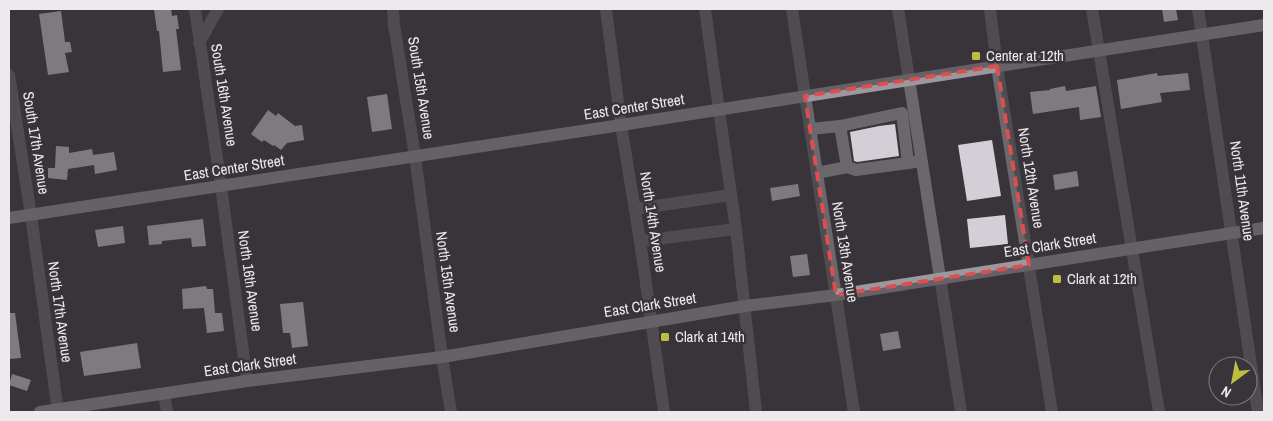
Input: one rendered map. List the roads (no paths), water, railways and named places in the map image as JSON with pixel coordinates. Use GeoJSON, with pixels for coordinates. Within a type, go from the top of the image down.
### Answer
{"type":"FeatureCollection","features":[{"type":"Feature","properties":{"kind":"main road","name":"East Center Street"},"geometry":{"type":"LineString","coordinates":[[9,218],[1264,25]]}},
{"type":"Feature","properties":{"kind":"main road","name":"East Clark Street"},"geometry":{"type":"LineString","coordinates":[[40,412],[58,411],[247,381],[442,357],[745,306],[836,295],[1264,228]]}},
{"type":"Feature","properties":{"kind":"street","name":"South 16th Avenue"},"geometry":{"type":"LineString","coordinates":[[195,9],[221,186]]}},
{"type":"Feature","properties":{"kind":"street"},"geometry":{"type":"LineString","coordinates":[[199,43],[218,9]]}},
{"type":"Feature","properties":{"kind":"street","name":"South 15th Avenue"},"geometry":{"type":"LineString","coordinates":[[393,9],[415,156]]}},
{"type":"Feature","properties":{"kind":"street","name":"North 14th Avenue"},"geometry":{"type":"LineString","coordinates":[[606,9],[621,125],[640,241],[664,412]]}},
{"type":"Feature","properties":{"kind":"street"},"geometry":{"type":"LineString","coordinates":[[705,9],[736,229],[756,412]]}},
{"type":"Feature","properties":{"kind":"street","name":"North 13th Avenue"},"geometry":{"type":"LineString","coordinates":[[792,9],[854,412]]}},
{"type":"Feature","properties":{"kind":"street"},"geometry":{"type":"LineString","coordinates":[[898,9],[909,80],[915,162]]}},
{"type":"Feature","properties":{"kind":"street","name":"North 12th Avenue"},"geometry":{"type":"LineString","coordinates":[[990,9],[997,66],[1052,412]]}},
{"type":"Feature","properties":{"kind":"street"},"geometry":{"type":"LineString","coordinates":[[1092,9],[1159,412]]}},
{"type":"Feature","properties":{"kind":"street","name":"North 11th Avenue"},"geometry":{"type":"LineString","coordinates":[[1198,9],[1258,412]]}},
{"type":"Feature","properties":{"kind":"street","name":"South 17th Avenue"},"geometry":{"type":"LineString","coordinates":[[9,76],[30,215]]}},
{"type":"Feature","properties":{"kind":"street"},"geometry":{"type":"LineString","coordinates":[[810,129],[840,126],[902,113],[915,162],[940,279],[961,412]]}},
{"type":"Feature","properties":{"kind":"street"},"geometry":{"type":"LineString","coordinates":[[840,126],[847,167]]}},
{"type":"Feature","properties":{"kind":"street","name":"North 15th Avenue"},"geometry":{"type":"LineString","coordinates":[[415,156],[451,412]]}},
{"type":"Feature","properties":{"kind":"street"},"geometry":{"type":"LineString","coordinates":[[817,173],[847,167],[856,170],[915,162]]}},
{"type":"Feature","properties":{"kind":"street","name":"North 16th Avenue"},"geometry":{"type":"LineString","coordinates":[[221,186],[247,381]]}},
{"type":"Feature","properties":{"kind":"street"},"geometry":{"type":"LineString","coordinates":[[635,209],[731,195]]}},
{"type":"Feature","properties":{"kind":"street","name":"North 17th Avenue"},"geometry":{"type":"LineString","coordinates":[[30,215],[58,411]]}},
{"type":"Feature","properties":{"kind":"street"},"geometry":{"type":"LineString","coordinates":[[640,241],[736,229]]}},
{"type":"Feature","properties":{"kind":"street"},"geometry":{"type":"LineString","coordinates":[[164,394],[167,412]]}},
{"type":"Feature","properties":{"kind":"place","name":"Center at 12th"},"geometry":{"type":"Point","coordinates":[976,56]}},
{"type":"Feature","properties":{"kind":"place","name":"Clark at 12th"},"geometry":{"type":"Point","coordinates":[1057,279]}},
{"type":"Feature","properties":{"kind":"place","name":"Clark at 14th"},"geometry":{"type":"Point","coordinates":[665,337]}}]}
